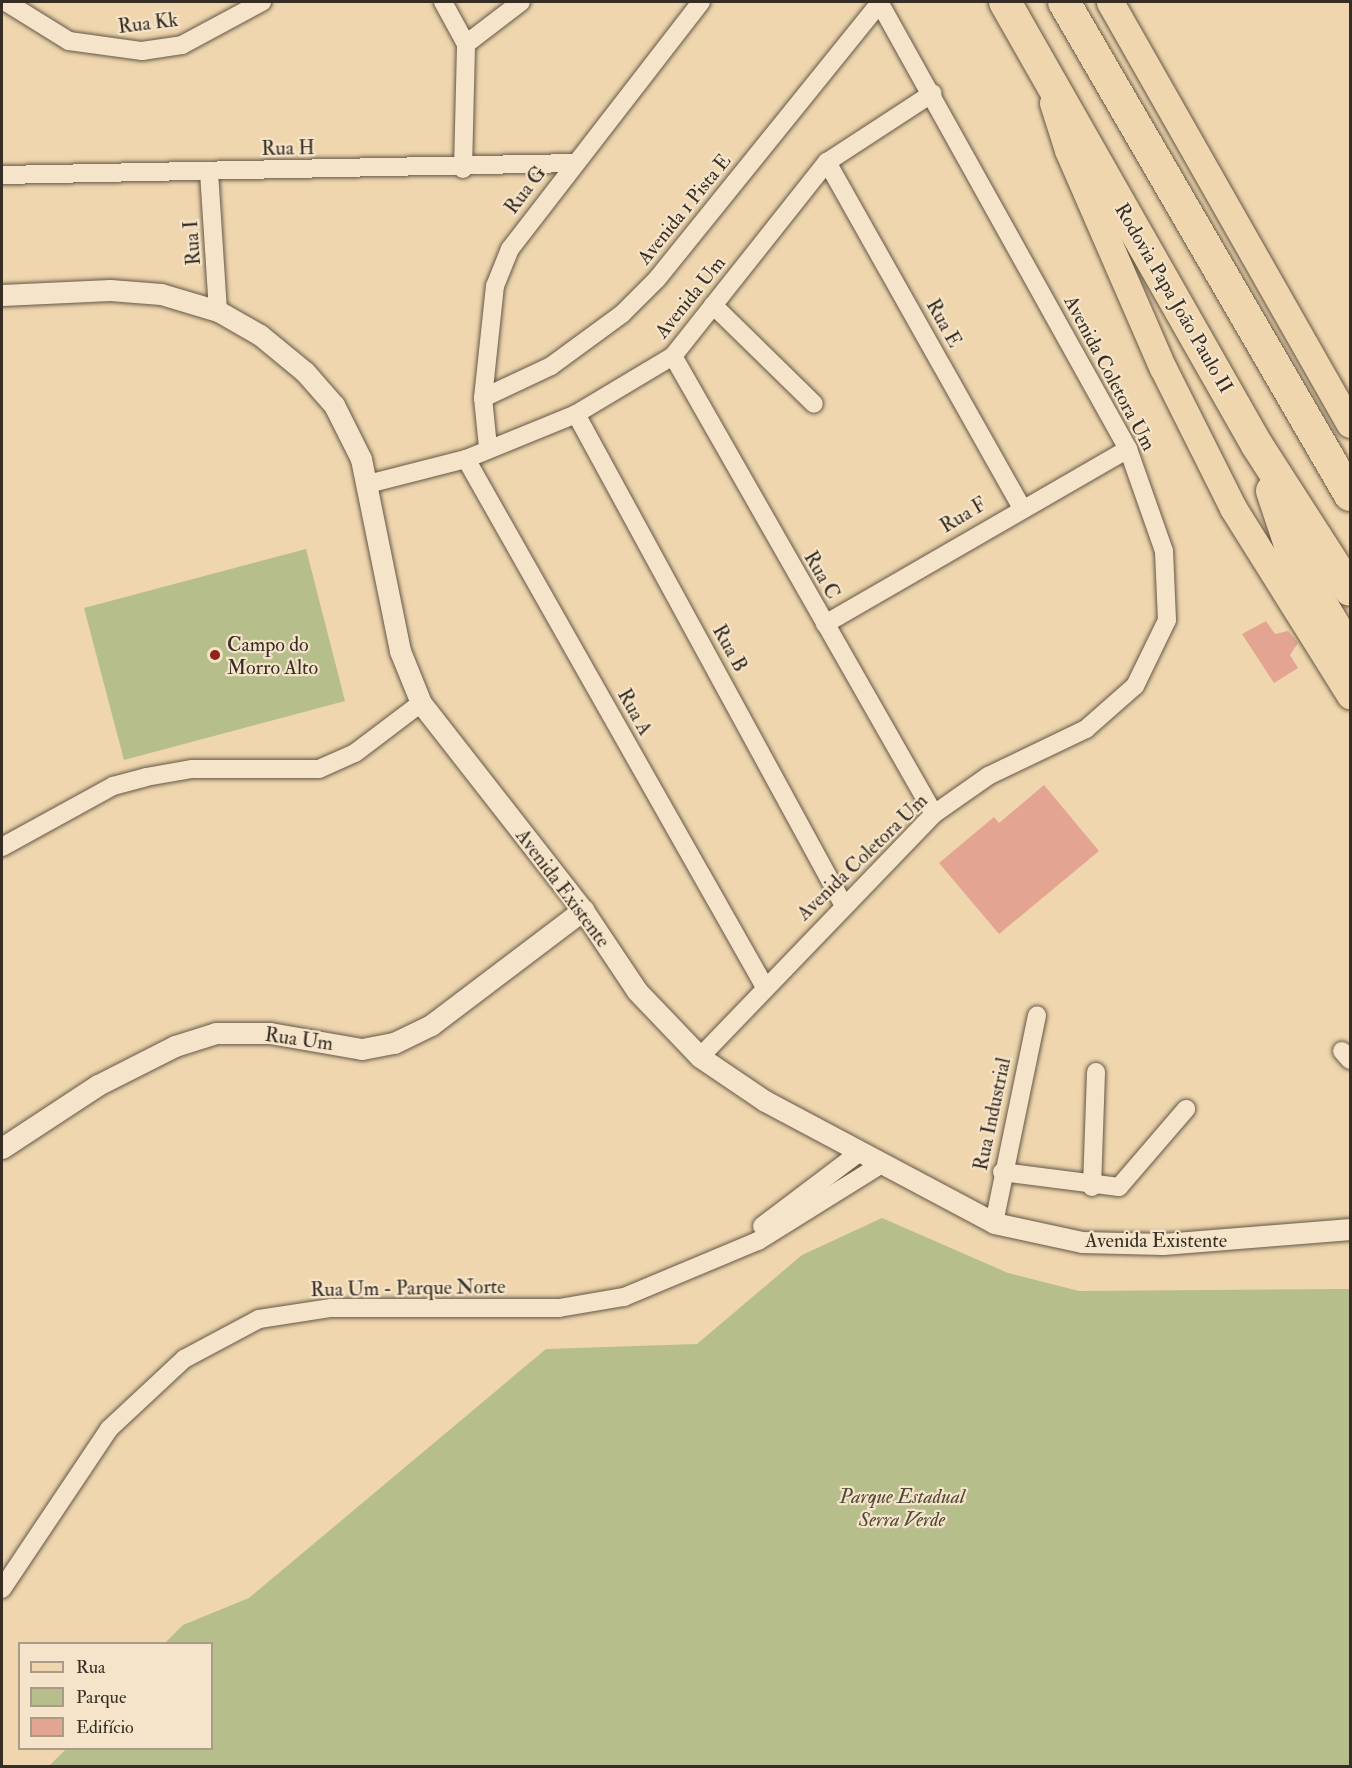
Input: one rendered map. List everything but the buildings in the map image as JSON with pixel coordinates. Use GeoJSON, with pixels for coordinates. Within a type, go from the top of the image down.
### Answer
{"type":"FeatureCollection","features":[{"type":"Feature","properties":{"kind":"highway","name":"Rodovia Papa João Paulo II"},"geometry":{"type":"LineString","coordinates":[[1005,2],[1257,445],[1350,590]]}},
{"type":"Feature","properties":{"kind":"highway"},"geometry":{"type":"LineString","coordinates":[[1064,2],[1304,420],[1350,495]]}},
{"type":"Feature","properties":{"kind":"highway"},"geometry":{"type":"LineString","coordinates":[[1304,420],[1350,464]]}},
{"type":"Feature","properties":{"kind":"highway"},"geometry":{"type":"LineString","coordinates":[[1257,445],[1295,560],[1350,652]]}},
{"type":"Feature","properties":{"kind":"main road"},"geometry":{"type":"LineString","coordinates":[[1110,2],[1350,424]]}},
{"type":"Feature","properties":{"kind":"main road"},"geometry":{"type":"LineString","coordinates":[[1041,64],[1068,150],[1163,368],[1233,508],[1350,695]]}},
{"type":"Feature","properties":{"kind":"street","name":"Rua Kk"},"geometry":{"type":"LineString","coordinates":[[6,2],[69,41],[142,51],[182,45],[262,2]]}},
{"type":"Feature","properties":{"kind":"street"},"geometry":{"type":"LineString","coordinates":[[443,2],[466,44],[463,169]]}},
{"type":"Feature","properties":{"kind":"street"},"geometry":{"type":"LineString","coordinates":[[466,44],[521,2]]}},
{"type":"Feature","properties":{"kind":"street","name":"Rua G"},"geometry":{"type":"LineString","coordinates":[[488,447],[483,398],[495,286],[510,249],[701,2]]}},
{"type":"Feature","properties":{"kind":"street","name":"Avenida Coletora Um"},"geometry":{"type":"LineString","coordinates":[[700,1058],[843,904],[934,814],[988,776],[1086,729],[1135,686],[1167,620],[1164,551],[1128,449],[933,93],[880,2]]}},
{"type":"Feature","properties":{"kind":"street","name":"Avenida 1 Pista E"},"geometry":{"type":"LineString","coordinates":[[483,398],[552,366],[622,314],[657,279],[880,2]]}},
{"type":"Feature","properties":{"kind":"street","name":"Avenida Um"},"geometry":{"type":"LineString","coordinates":[[368,484],[466,459],[488,447],[576,414],[673,356],[827,162],[933,93]]}},
{"type":"Feature","properties":{"kind":"street","name":"Rua E"},"geometry":{"type":"LineString","coordinates":[[827,162],[1021,506]]}},
{"type":"Feature","properties":{"kind":"street","name":"Rua H"},"geometry":{"type":"LineString","coordinates":[[2,175],[463,169],[575,163]]}},
{"type":"Feature","properties":{"kind":"street","name":"Rua I"},"geometry":{"type":"LineString","coordinates":[[209,172],[219,311]]}},
{"type":"Feature","properties":{"kind":"street","name":"Avenida Existente"},"geometry":{"type":"LineString","coordinates":[[2,295],[120,290],[161,294],[219,311],[261,335],[334,405],[368,484],[400,651],[421,704],[583,910],[637,991],[700,1058],[880,1165],[994,1223],[1082,1242],[1128,1243],[1350,1229]]}},
{"type":"Feature","properties":{"kind":"street"},"geometry":{"type":"LineString","coordinates":[[713,305],[814,404]]}},
{"type":"Feature","properties":{"kind":"street","name":"Rua C"},"geometry":{"type":"LineString","coordinates":[[673,356],[934,814]]}},
{"type":"Feature","properties":{"kind":"street","name":"Rua B"},"geometry":{"type":"LineString","coordinates":[[576,414],[843,904]]}},
{"type":"Feature","properties":{"kind":"street","name":"Rua F"},"geometry":{"type":"LineString","coordinates":[[825,624],[1021,506],[1128,449]]}},
{"type":"Feature","properties":{"kind":"street","name":"Rua A"},"geometry":{"type":"LineString","coordinates":[[466,459],[765,987]]}},
{"type":"Feature","properties":{"kind":"street"},"geometry":{"type":"LineString","coordinates":[[2,847],[113,786],[146,777],[192,769],[319,769],[355,753],[421,704]]}},
{"type":"Feature","properties":{"kind":"street","name":"Rua Um"},"geometry":{"type":"LineString","coordinates":[[2,1148],[98,1085],[175,1046],[216,1033],[270,1033],[362,1049],[394,1043],[431,1025],[583,910]]}},
{"type":"Feature","properties":{"kind":"street","name":"Rua Industrial"},"geometry":{"type":"LineString","coordinates":[[994,1223],[1002,1172],[1037,1015]]}},
{"type":"Feature","properties":{"kind":"street"},"geometry":{"type":"LineString","coordinates":[[1092,1187],[1096,1072]]}},
{"type":"Feature","properties":{"kind":"street"},"geometry":{"type":"LineString","coordinates":[[1002,1172],[1092,1187],[1119,1187],[1186,1109]]}},
{"type":"Feature","properties":{"kind":"street","name":"Rua Um - Parque Norte"},"geometry":{"type":"LineString","coordinates":[[747,1244],[761,1227],[860,1152]]}},
{"type":"Feature","properties":{"kind":"street","name":"Rua Um - Parque Norte"},"geometry":{"type":"LineString","coordinates":[[2,1589],[109,1429],[184,1359],[259,1319],[331,1308],[559,1308],[624,1297],[747,1244],[880,1165]]}},
{"type":"Feature","properties":{"kind":"green space","name":"Campo do Morro Alto"},"geometry":{"type":"Polygon","coordinates":[[[306,549],[345,701],[124,760],[84,608],[306,549]]]}},
{"type":"Feature","properties":{"kind":"green space","name":"Parque Estadual Serra Verde"},"geometry":{"type":"Polygon","coordinates":[[[882,1218],[1008,1273],[1079,1291],[1350,1289],[1350,1766],[49,1766],[65,1750],[213,1750],[213,1642],[166,1642],[183,1625],[249,1598],[546,1349],[697,1344],[802,1255],[882,1218]]]}},
{"type":"Feature","properties":{"kind":"place","name":"Campo do Morro Alto"},"geometry":{"type":"Point","coordinates":[215,655]}}]}
